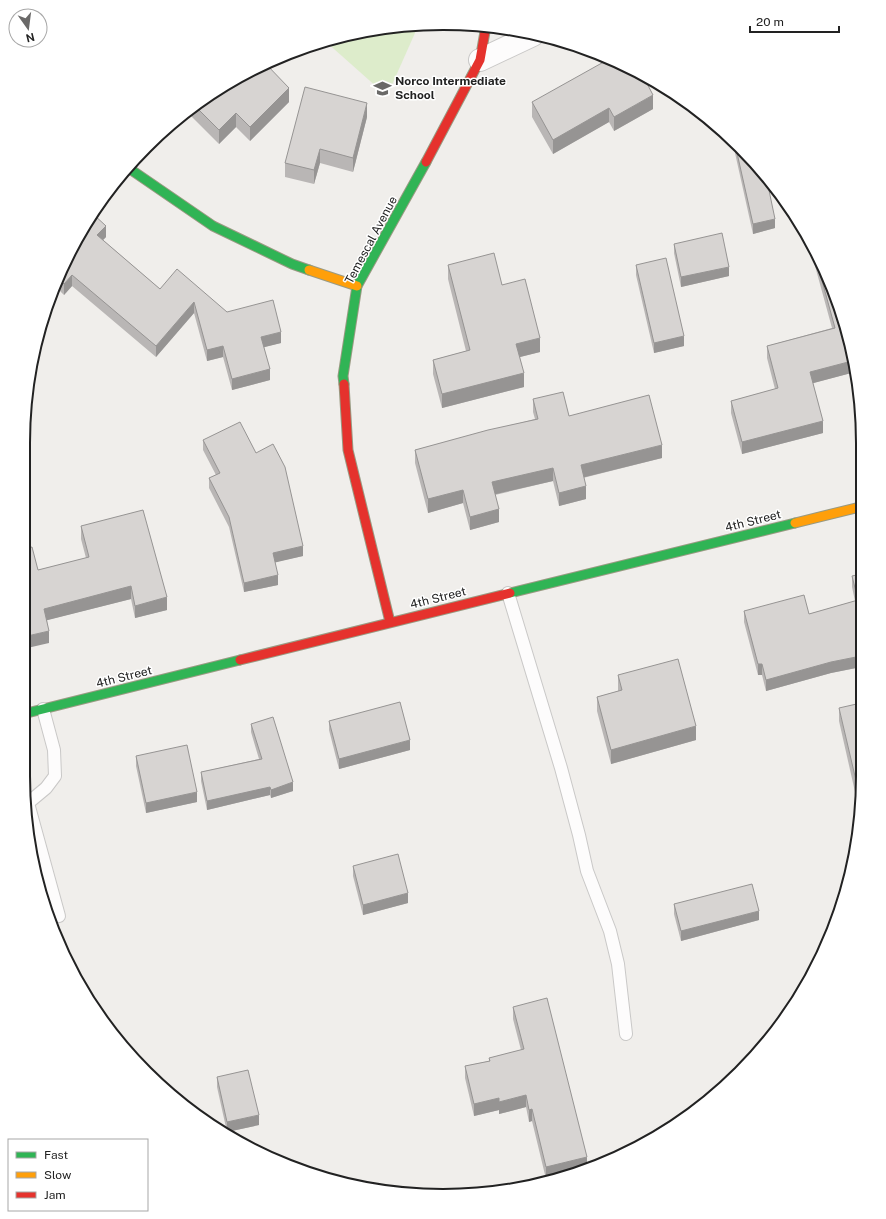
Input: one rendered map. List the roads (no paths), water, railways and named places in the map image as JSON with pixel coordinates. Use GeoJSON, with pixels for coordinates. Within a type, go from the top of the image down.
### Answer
{"type":"FeatureCollection","features":[{"type":"Feature","properties":{"kind":"street","name":"Temescal Avenue"},"geometry":{"type":"LineString","coordinates":[[390,622],[348,450],[343,376],[357,286],[420,174],[480,60],[485,33]]}},
{"type":"Feature","properties":{"kind":"street"},"geometry":{"type":"LineString","coordinates":[[480,60],[526,38]]}},
{"type":"Feature","properties":{"kind":"street"},"geometry":{"type":"LineString","coordinates":[[133,170],[213,226],[292,264],[357,286]]}},
{"type":"Feature","properties":{"kind":"street","name":"4th Street"},"geometry":{"type":"LineString","coordinates":[[30,712],[856,508]]}},
{"type":"Feature","properties":{"kind":"lane"},"geometry":{"type":"LineString","coordinates":[[508,593],[561,768],[579,834],[587,871],[610,931],[618,964],[626,1034]]}},
{"type":"Feature","properties":{"kind":"lane"},"geometry":{"type":"LineString","coordinates":[[31,800],[46,788],[55,776],[54,750],[43,709]]}},
{"type":"Feature","properties":{"kind":"lane"},"geometry":{"type":"LineString","coordinates":[[34,826],[59,916]]}},
{"type":"Feature","properties":{"kind":"place","name":"Norco Intermediate School"},"geometry":{"type":"Point","coordinates":[382,88]}}]}
